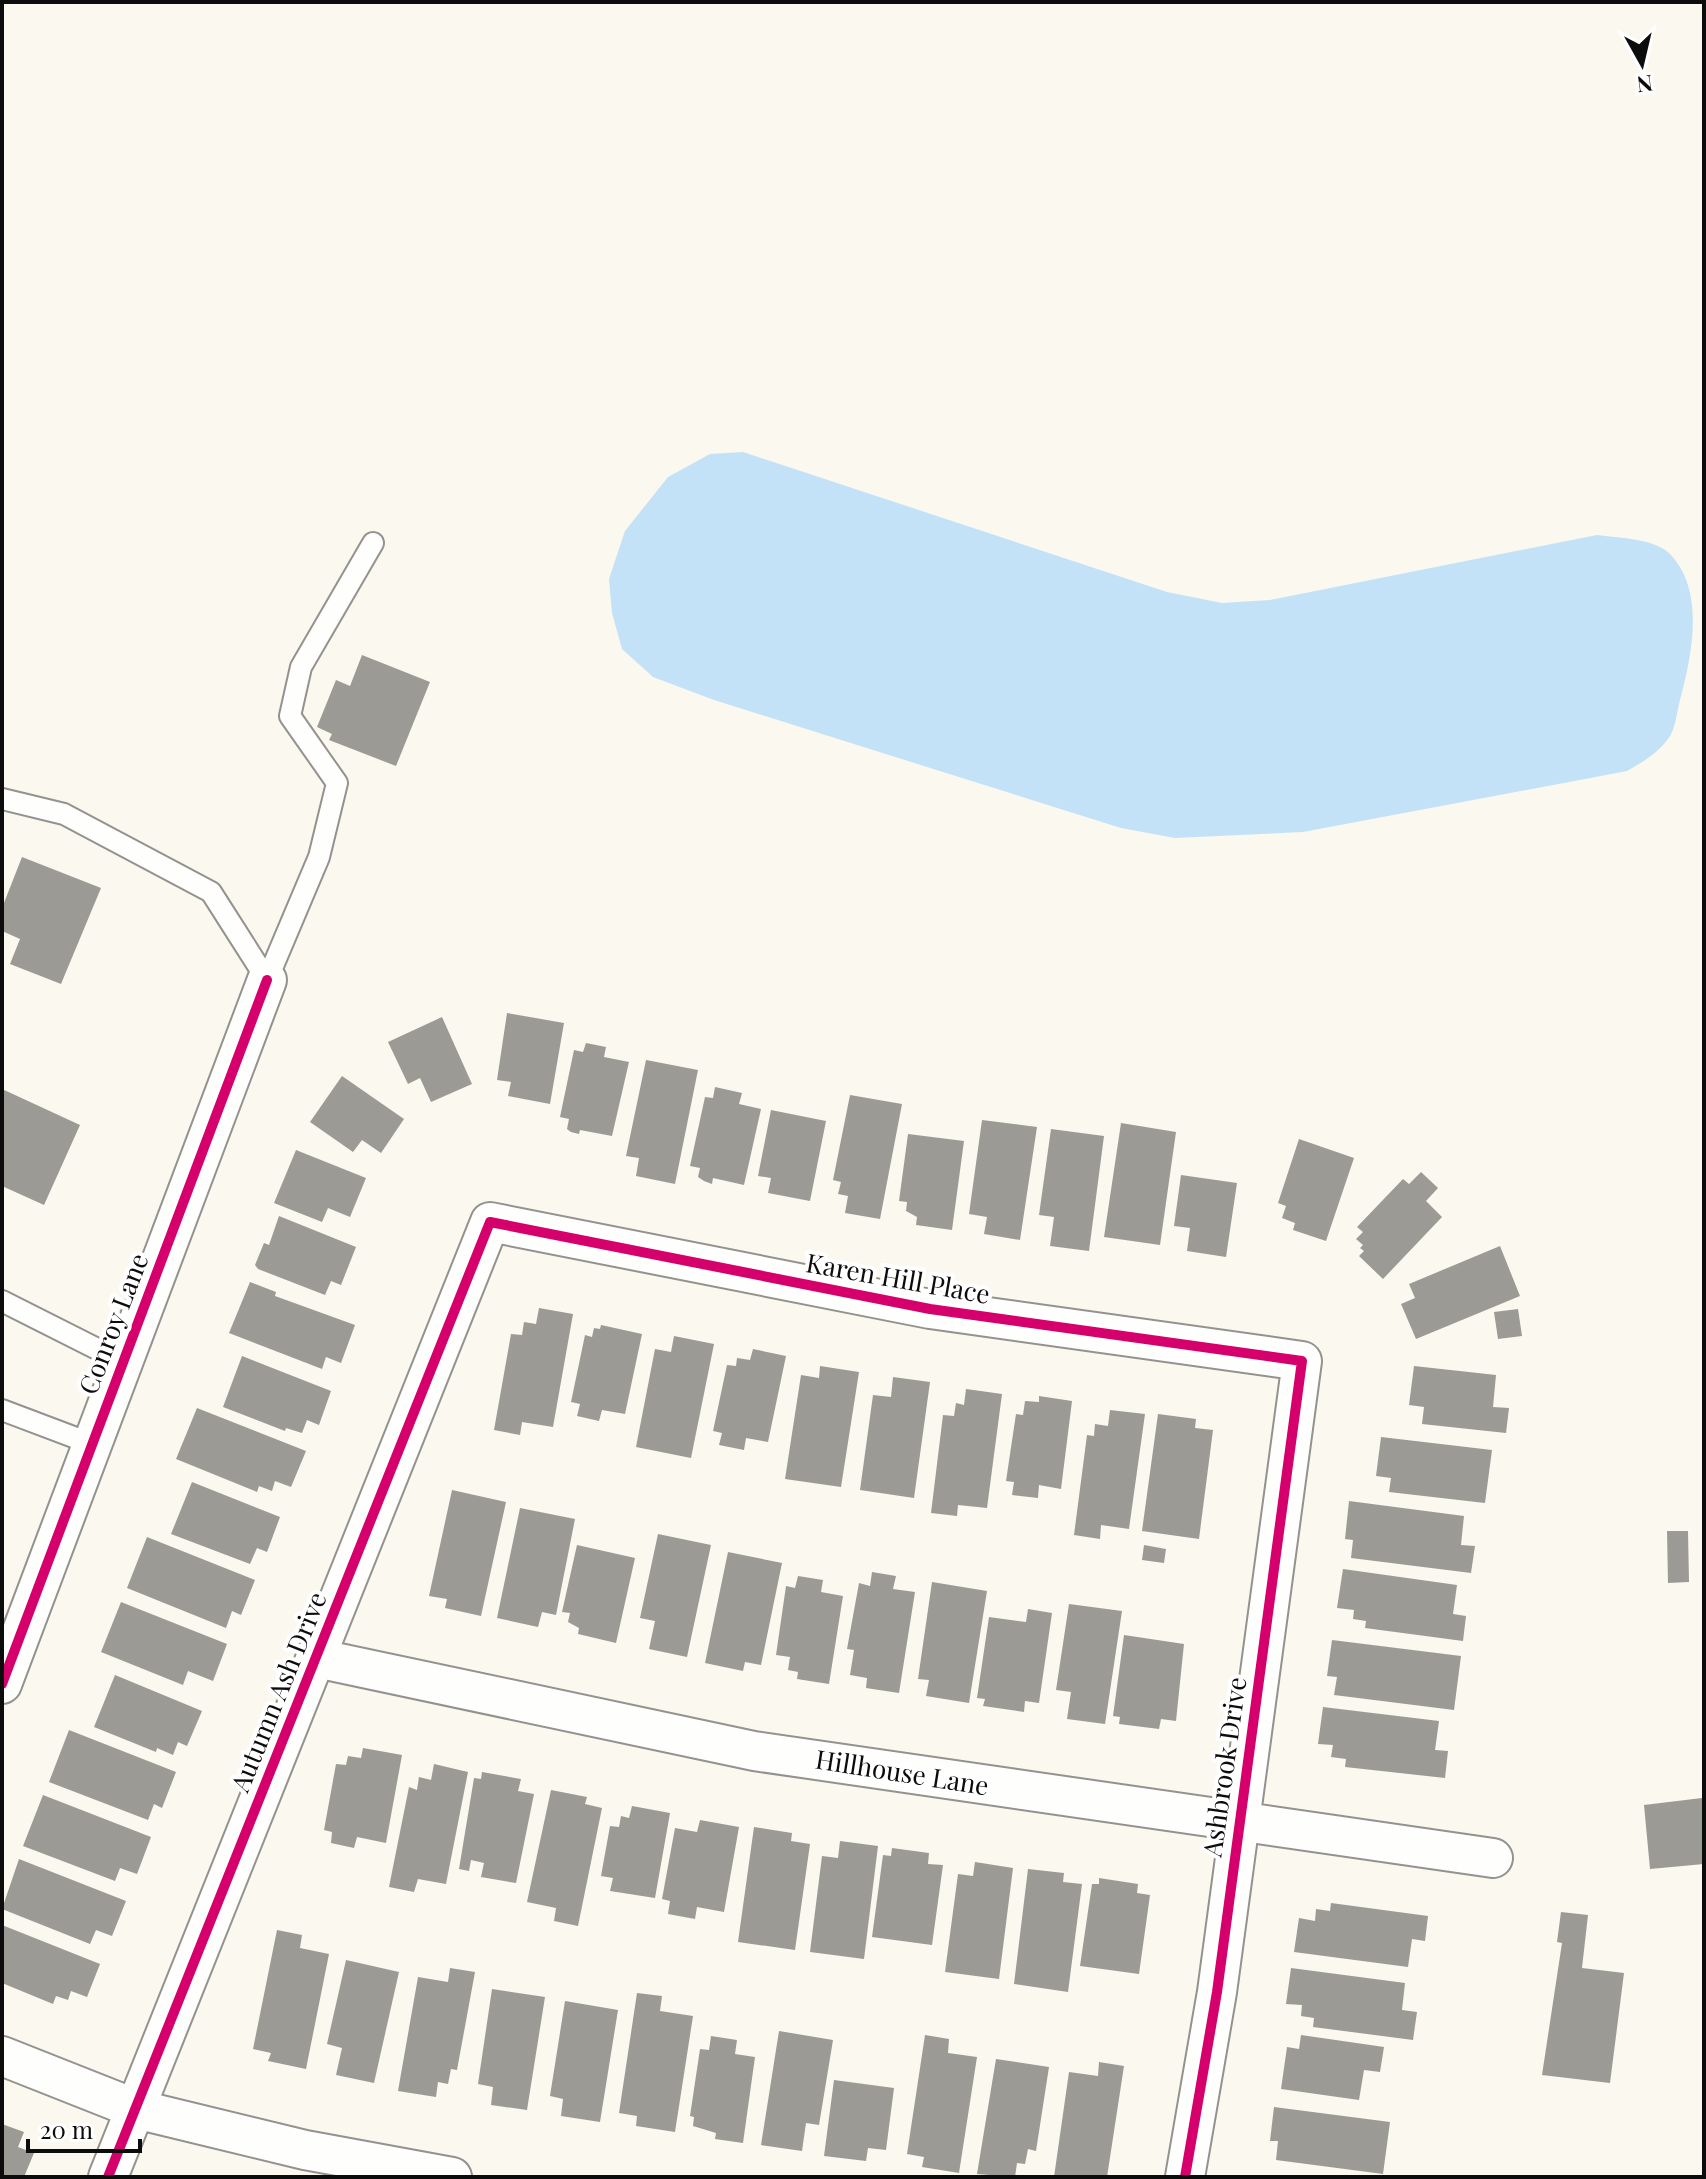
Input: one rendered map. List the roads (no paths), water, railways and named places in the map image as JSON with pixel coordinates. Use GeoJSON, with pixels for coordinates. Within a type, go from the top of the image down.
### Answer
{"type":"FeatureCollection","features":[{"type":"Feature","properties":{"kind":"street","name":"Conroy Lane"},"geometry":{"type":"LineString","coordinates":[[4,1671],[267,980]]}},
{"type":"Feature","properties":{"kind":"street","name":"Karen Hill Place"},"geometry":{"type":"LineString","coordinates":[[490,1222],[930,1309],[1302,1361]]}},
{"type":"Feature","properties":{"kind":"street","name":"Autumn Ash Drive"},"geometry":{"type":"LineString","coordinates":[[108,2177],[490,1222]]}},
{"type":"Feature","properties":{"kind":"street","name":"Ashbrook Drive"},"geometry":{"type":"LineString","coordinates":[[1185,2177],[1217,1992],[1302,1361]]}},
{"type":"Feature","properties":{"kind":"street","name":"Hillhouse Lane"},"geometry":{"type":"LineString","coordinates":[[316,1658],[754,1751],[1240,1824],[1493,1858]]}},
{"type":"Feature","properties":{"kind":"street"},"geometry":{"type":"LineString","coordinates":[[2,2056],[136,2109],[305,2150],[452,2177]]}},
{"type":"Feature","properties":{"kind":"lane"},"geometry":{"type":"LineString","coordinates":[[267,980],[319,857],[337,783],[290,716],[301,667],[373,543]]}},
{"type":"Feature","properties":{"kind":"lane"},"geometry":{"type":"LineString","coordinates":[[2,799],[64,814],[211,892],[267,980]]}},
{"type":"Feature","properties":{"kind":"lane"},"geometry":{"type":"LineString","coordinates":[[2,1301],[123,1362]]}},
{"type":"Feature","properties":{"kind":"lane"},"geometry":{"type":"LineString","coordinates":[[2,1410],[92,1444]]}},
{"type":"Feature","properties":{"kind":"water"},"geometry":{"type":"Polygon","coordinates":[[[743,452],[1167,592],[1222,603],[1270,600],[1597,535],[1654,544],[1669,553],[1681,568],[1692,604],[1692,643],[1674,728],[1656,752],[1627,771],[1303,832],[1175,838],[1121,828],[714,700],[653,677],[622,649],[612,613],[609,579],[625,531],[668,477],[710,454],[743,452]]]}}]}
